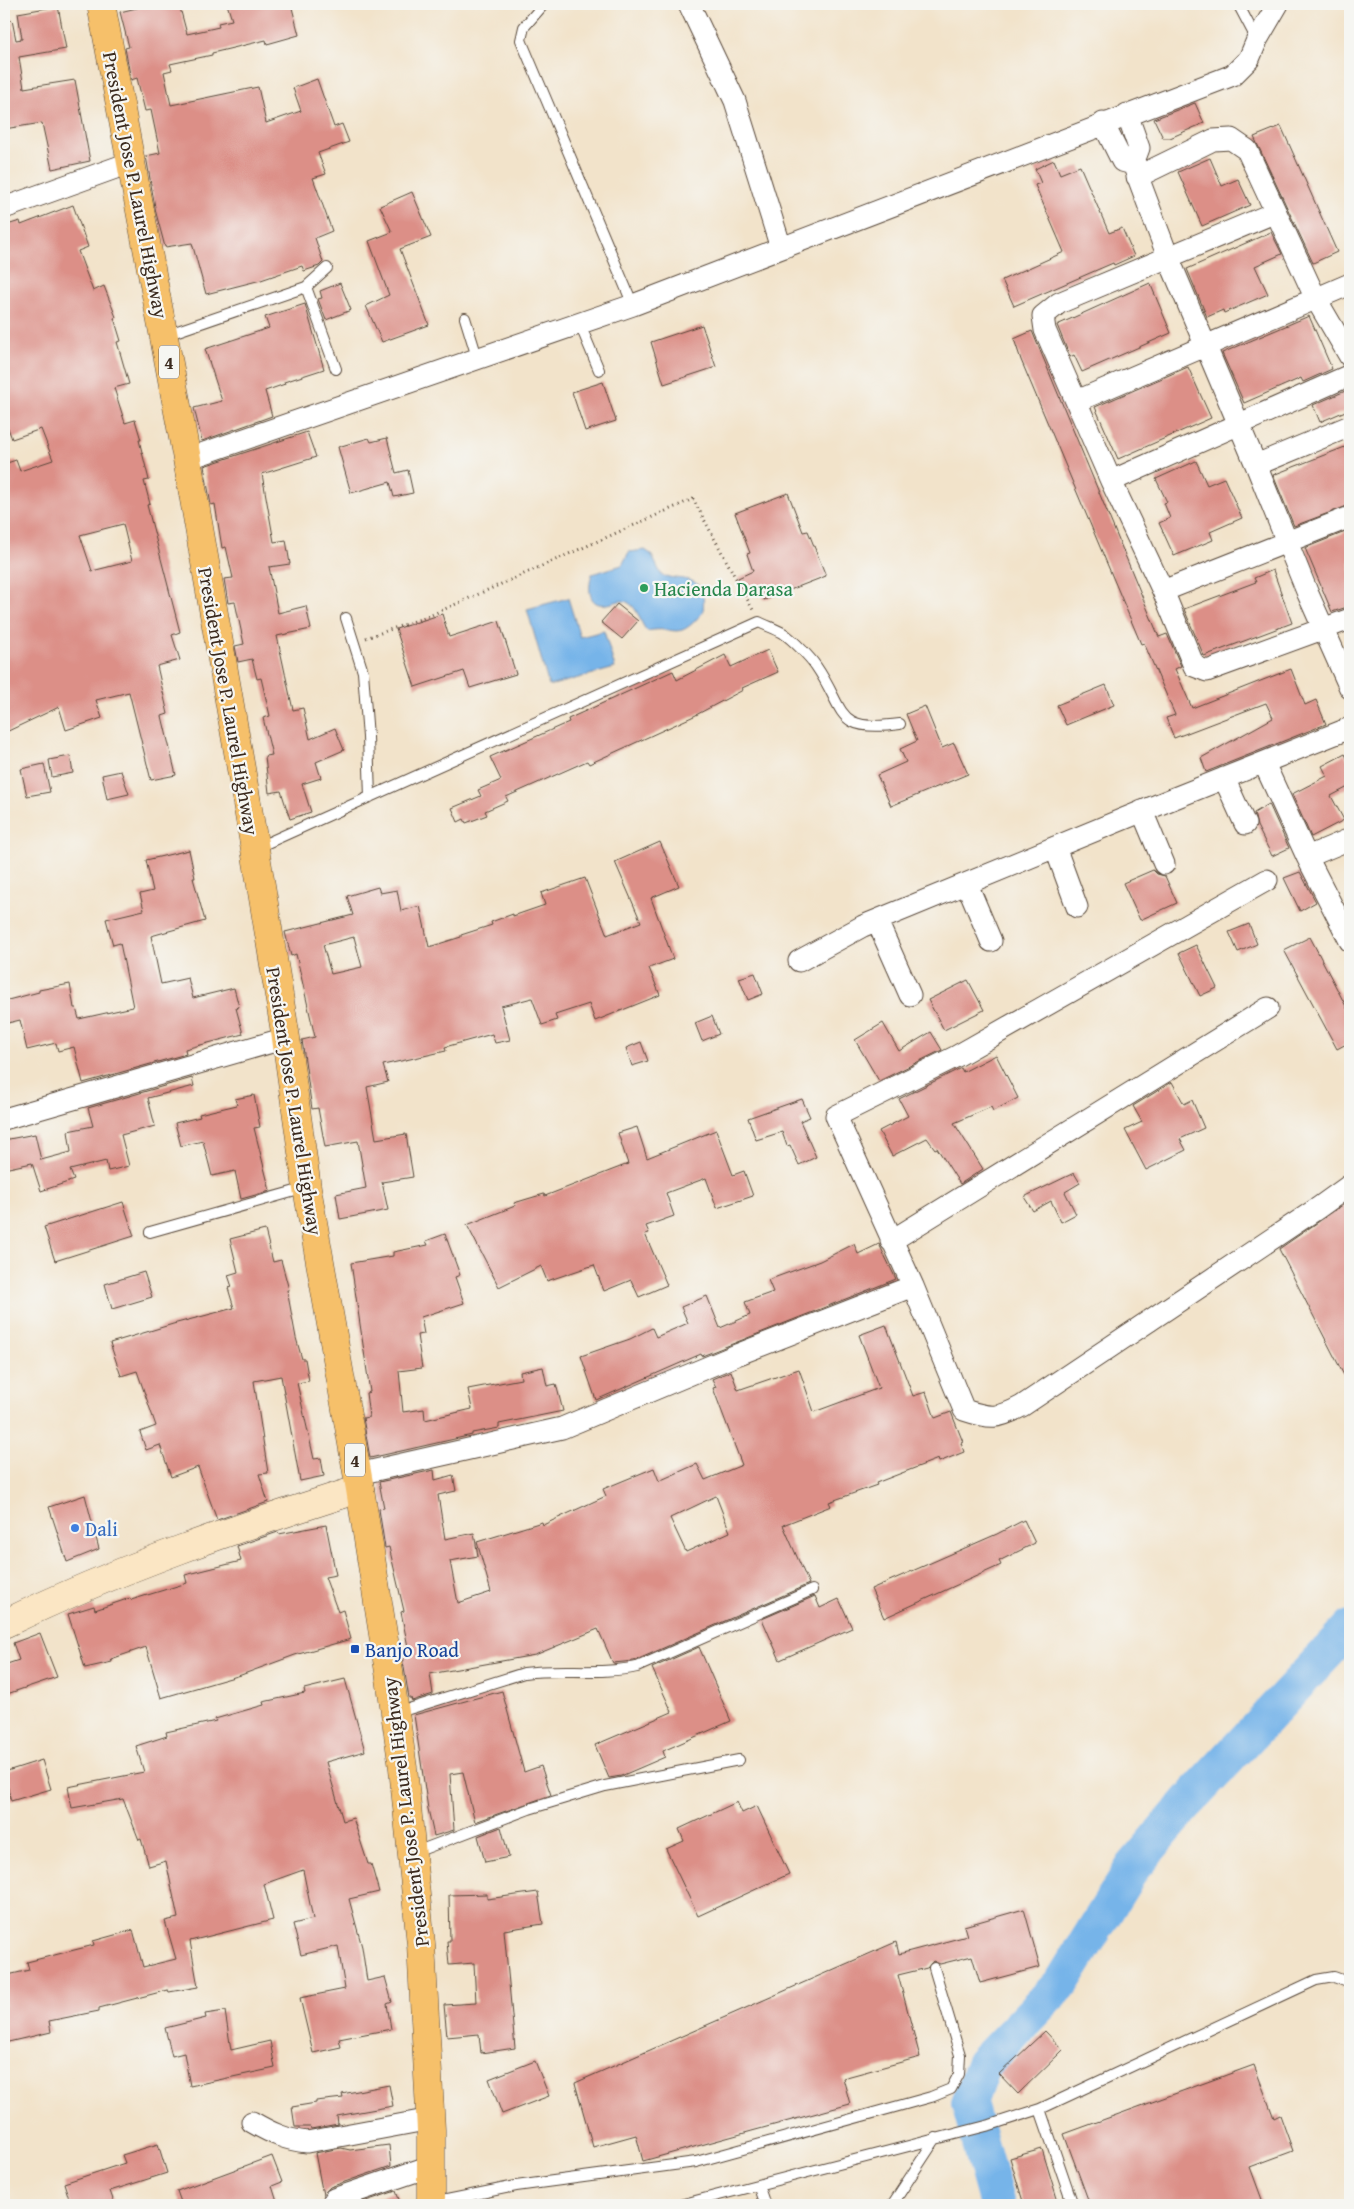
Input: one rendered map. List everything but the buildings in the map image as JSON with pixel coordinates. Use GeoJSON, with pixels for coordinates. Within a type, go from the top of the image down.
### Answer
{"type":"FeatureCollection","features":[{"type":"Feature","properties":{"kind":"highway","name":"President Jose P. Laurel Highway"},"geometry":{"type":"LineString","coordinates":[[101,4],[187,459],[255,849],[286,1038],[307,1188],[359,1482],[395,1713],[421,1944],[431,2120],[432,2204]]}},
{"type":"Feature","properties":{"kind":"street"},"geometry":{"type":"LineString","coordinates":[[689,4],[735,101],[781,248]]}},
{"type":"Feature","properties":{"kind":"street"},"geometry":{"type":"LineString","coordinates":[[187,459],[477,357],[633,305],[1233,74],[1249,59],[1257,40],[1278,4]]}},
{"type":"Feature","properties":{"kind":"street"},"geometry":{"type":"LineString","coordinates":[[1128,114],[1139,148],[1135,170],[1168,257],[1350,688]]}},
{"type":"Feature","properties":{"kind":"street"},"geometry":{"type":"LineString","coordinates":[[1103,123],[1122,161],[1135,170]]}},
{"type":"Feature","properties":{"kind":"street"},"geometry":{"type":"LineString","coordinates":[[1135,170],[1213,140],[1231,139],[1247,150],[1316,299],[1350,357]]}},
{"type":"Feature","properties":{"kind":"street"},"geometry":{"type":"LineString","coordinates":[[4,208],[132,162]]}},
{"type":"Feature","properties":{"kind":"street"},"geometry":{"type":"LineString","coordinates":[[1276,212],[1059,303],[1043,316],[1045,330],[1111,480],[1163,591],[1194,666],[1207,671],[1350,620]]}},
{"type":"Feature","properties":{"kind":"street"},"geometry":{"type":"LineString","coordinates":[[1077,401],[1207,347],[1350,284]]}},
{"type":"Feature","properties":{"kind":"street"},"geometry":{"type":"LineString","coordinates":[[1111,480],[1350,375]]}},
{"type":"Feature","properties":{"kind":"street"},"geometry":{"type":"LineString","coordinates":[[1256,465],[1350,426]]}},
{"type":"Feature","properties":{"kind":"street"},"geometry":{"type":"LineString","coordinates":[[1163,591],[1350,517]]}},
{"type":"Feature","properties":{"kind":"street"},"geometry":{"type":"LineString","coordinates":[[799,961],[877,921],[1142,811],[1350,728]]}},
{"type":"Feature","properties":{"kind":"street"},"geometry":{"type":"LineString","coordinates":[[1264,763],[1307,857],[1350,941]]}},
{"type":"Feature","properties":{"kind":"street"},"geometry":{"type":"LineString","coordinates":[[1224,778],[1245,824]]}},
{"type":"Feature","properties":{"kind":"street"},"geometry":{"type":"LineString","coordinates":[[1142,811],[1164,864]]}},
{"type":"Feature","properties":{"kind":"street"},"geometry":{"type":"LineString","coordinates":[[1307,857],[1350,839]]}},
{"type":"Feature","properties":{"kind":"street"},"geometry":{"type":"LineString","coordinates":[[1055,847],[1077,907]]}},
{"type":"Feature","properties":{"kind":"street"},"geometry":{"type":"LineString","coordinates":[[1267,880],[957,1056],[836,1116],[913,1286],[964,1410],[981,1416],[1002,1417],[1055,1384],[1318,1208],[1350,1184]]}},
{"type":"Feature","properties":{"kind":"street"},"geometry":{"type":"LineString","coordinates":[[967,884],[990,941]]}},
{"type":"Feature","properties":{"kind":"street"},"geometry":{"type":"LineString","coordinates":[[877,921],[910,995]]}},
{"type":"Feature","properties":{"kind":"street"},"geometry":{"type":"LineString","coordinates":[[891,1241],[1268,1008]]}},
{"type":"Feature","properties":{"kind":"street"},"geometry":{"type":"LineString","coordinates":[[4,1119],[286,1038]]}},
{"type":"Feature","properties":{"kind":"street"},"geometry":{"type":"LineString","coordinates":[[4,1624],[112,1575],[359,1482],[562,1428],[739,1354],[913,1286]]}},
{"type":"Feature","properties":{"kind":"street"},"geometry":{"type":"LineString","coordinates":[[252,2122],[272,2134],[290,2140],[307,2142],[431,2120]]}},
{"type":"Feature","properties":{"kind":"street"},"geometry":{"type":"LineString","coordinates":[[334,2199],[432,2166]]}},
{"type":"Feature","properties":{"kind":"lane"},"geometry":{"type":"LineString","coordinates":[[544,4],[524,27],[521,40],[633,305]]}},
{"type":"Feature","properties":{"kind":"lane"},"geometry":{"type":"LineString","coordinates":[[1238,4],[1257,40]]}},
{"type":"Feature","properties":{"kind":"lane"},"geometry":{"type":"LineString","coordinates":[[164,336],[306,287],[327,268]]}},
{"type":"Feature","properties":{"kind":"lane"},"geometry":{"type":"LineString","coordinates":[[306,287],[336,369]]}},
{"type":"Feature","properties":{"kind":"lane"},"geometry":{"type":"LineString","coordinates":[[465,318],[477,357]]}},
{"type":"Feature","properties":{"kind":"lane"},"geometry":{"type":"LineString","coordinates":[[579,322],[599,370]]}},
{"type":"Feature","properties":{"kind":"lane"},"geometry":{"type":"LineString","coordinates":[[346,618],[363,672],[370,797]]}},
{"type":"Feature","properties":{"kind":"lane"},"geometry":{"type":"LineString","coordinates":[[255,849],[759,622],[784,634],[816,666],[842,714],[856,724],[877,727],[900,724]]}},
{"type":"Feature","properties":{"kind":"lane"},"geometry":{"type":"LineString","coordinates":[[150,1232],[307,1188]]}},
{"type":"Feature","properties":{"kind":"lane"},"geometry":{"type":"LineString","coordinates":[[395,1713],[524,1672],[542,1670],[620,1670],[637,1667],[812,1590]]}},
{"type":"Feature","properties":{"kind":"lane"},"geometry":{"type":"LineString","coordinates":[[412,1853],[529,1810],[605,1786],[739,1760]]}},
{"type":"Feature","properties":{"kind":"lane"},"geometry":{"type":"LineString","coordinates":[[432,2204],[516,2186],[696,2162],[922,2100],[951,2089],[960,2074],[960,2054],[934,1968]]}},
{"type":"Feature","properties":{"kind":"lane"},"geometry":{"type":"LineString","coordinates":[[680,2205],[990,2125],[1040,2109],[1316,1980],[1334,1977],[1350,1983]]}},
{"type":"Feature","properties":{"kind":"lane"},"geometry":{"type":"LineString","coordinates":[[1040,2109],[1073,2205]]}},
{"type":"Feature","properties":{"kind":"lane"},"geometry":{"type":"LineString","coordinates":[[892,2205],[936,2138]]}},
{"type":"Feature","properties":{"kind":"lane"},"geometry":{"type":"LineString","coordinates":[[758,2185],[765,2205]]}},
{"type":"Feature","properties":{"kind":"path"},"geometry":{"type":"LineString","coordinates":[[354,642],[430,616],[692,499],[759,622]]}},
{"type":"Feature","properties":{"kind":"water","name":"Hacienda Darasa"},"geometry":{"type":"Polygon","coordinates":[[[645,550],[651,554],[662,576],[694,582],[702,591],[703,612],[688,627],[677,631],[647,631],[634,608],[627,602],[620,601],[601,604],[593,600],[590,590],[592,574],[622,565],[629,552],[645,550]]]}},
{"type":"Feature","properties":{"kind":"water","name":"Hacienda Darasa"},"geometry":{"type":"Polygon","coordinates":[[[568,598],[580,637],[604,631],[615,668],[549,686],[527,609],[568,598]]]}},
{"type":"Feature","properties":{"kind":"waterway"},"geometry":{"type":"LineString","coordinates":[[997,2205],[969,2103],[983,2064],[1062,1982],[1133,1867],[1196,1793],[1350,1628]]}},
{"type":"Feature","properties":{"kind":"place","name":"Hacienda Darasa"},"geometry":{"type":"Point","coordinates":[644,588]}},
{"type":"Feature","properties":{"kind":"place","name":"Dali"},"geometry":{"type":"Point","coordinates":[75,1528]}},
{"type":"Feature","properties":{"kind":"place","name":"Banjo Road"},"geometry":{"type":"Point","coordinates":[355,1649]}}]}
